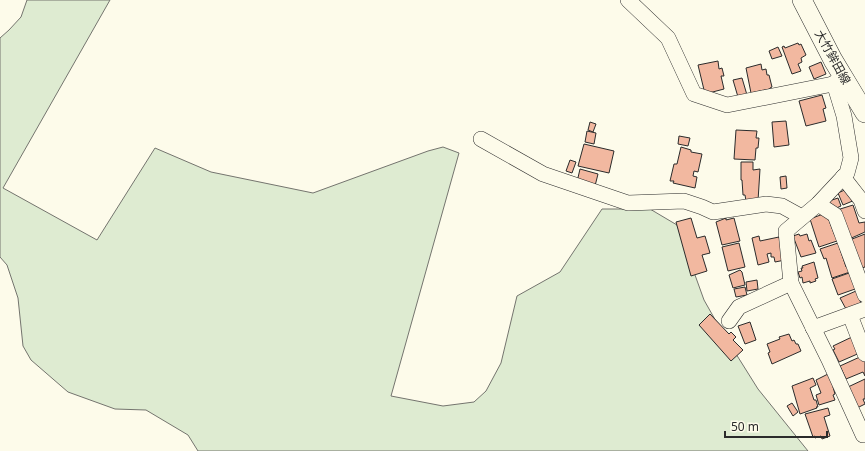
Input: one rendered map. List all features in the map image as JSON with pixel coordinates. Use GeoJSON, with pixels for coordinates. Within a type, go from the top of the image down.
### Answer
{"type":"FeatureCollection","features":[{"type":"Feature","properties":{"kind":"main road","name":"大竹鉾田線"},"geometry":{"type":"LineString","coordinates":[[802,0],[833,60],[840,82],[865,113]]}},
{"type":"Feature","properties":{"kind":"street"},"geometry":{"type":"LineString","coordinates":[[628,0],[668,38],[694,94],[726,104],[840,82],[851,158],[847,173],[818,204],[786,230],[791,283],[863,435],[865,435]]}},
{"type":"Feature","properties":{"kind":"street"},"geometry":{"type":"LineString","coordinates":[[481,139],[544,174],[628,202],[684,201],[713,212],[766,204],[782,206],[802,217]]}},
{"type":"Feature","properties":{"kind":"street"},"geometry":{"type":"LineString","coordinates":[[843,177],[861,200],[865,211]]}},
{"type":"Feature","properties":{"kind":"street"},"geometry":{"type":"LineString","coordinates":[[818,204],[835,215],[865,295]]}},
{"type":"Feature","properties":{"kind":"street"},"geometry":{"type":"LineString","coordinates":[[729,321],[739,307],[791,283]]}},
{"type":"Feature","properties":{"kind":"street"},"geometry":{"type":"LineString","coordinates":[[813,328],[865,309]]}},
{"type":"Feature","properties":{"kind":"street"},"geometry":{"type":"LineString","coordinates":[[850,314],[865,354]]}},
{"type":"Feature","properties":{"kind":"green space"},"geometry":{"type":"Polygon","coordinates":[[[27,0],[110,0],[3,188],[97,240],[155,148],[211,172],[313,193],[428,151],[443,147],[459,153],[391,396],[443,406],[474,402],[486,391],[501,363],[517,296],[560,272],[602,209],[650,209],[677,225],[704,300],[721,330],[758,389],[808,451],[198,451],[188,435],[146,410],[115,409],[68,392],[31,360],[23,346],[18,298],[7,265],[0,257],[0,38],[21,17],[27,0]]]}},
{"type":"Feature","properties":{"kind":"building"},"geometry":{"type":"Polygon","coordinates":[[[798,43],[799,45],[801,44],[806,55],[801,58],[802,62],[798,64],[801,71],[792,74],[782,47],[784,46],[785,48],[798,43]]]}},
{"type":"Feature","properties":{"kind":"building"},"geometry":{"type":"Polygon","coordinates":[[[778,47],[782,56],[772,59],[769,51],[778,47]]]}},
{"type":"Feature","properties":{"kind":"building"},"geometry":{"type":"Polygon","coordinates":[[[718,61],[719,69],[722,68],[724,76],[721,76],[724,89],[705,94],[698,65],[718,61]]]}},
{"type":"Feature","properties":{"kind":"building"},"geometry":{"type":"Polygon","coordinates":[[[821,62],[826,74],[814,79],[809,67],[821,62]]]}},
{"type":"Feature","properties":{"kind":"building"},"geometry":{"type":"Polygon","coordinates":[[[761,64],[762,70],[766,69],[767,75],[769,75],[772,87],[770,89],[751,93],[746,68],[761,64]]]}},
{"type":"Feature","properties":{"kind":"building"},"geometry":{"type":"Polygon","coordinates":[[[742,78],[747,95],[738,97],[733,80],[742,78]]]}},
{"type":"Feature","properties":{"kind":"building"},"geometry":{"type":"Polygon","coordinates":[[[822,95],[826,108],[823,109],[826,121],[806,126],[799,101],[822,95]]]}},
{"type":"Feature","properties":{"kind":"building"},"geometry":{"type":"Polygon","coordinates":[[[786,121],[789,145],[774,147],[772,122],[786,121]]]}},
{"type":"Feature","properties":{"kind":"building"},"geometry":{"type":"Polygon","coordinates":[[[590,122],[596,124],[593,132],[588,130],[590,122]]]}},
{"type":"Feature","properties":{"kind":"building"},"geometry":{"type":"Polygon","coordinates":[[[736,130],[757,131],[756,138],[759,138],[755,160],[734,159],[736,130]]]}},
{"type":"Feature","properties":{"kind":"building"},"geometry":{"type":"Polygon","coordinates":[[[587,131],[596,133],[594,144],[585,142],[587,131]]]}},
{"type":"Feature","properties":{"kind":"building"},"geometry":{"type":"Polygon","coordinates":[[[679,136],[690,138],[688,146],[678,144],[679,136]]]}},
{"type":"Feature","properties":{"kind":"building"},"geometry":{"type":"Polygon","coordinates":[[[584,144],[614,151],[609,173],[578,166],[584,144]]]}},
{"type":"Feature","properties":{"kind":"building"},"geometry":{"type":"Polygon","coordinates":[[[681,147],[691,150],[691,152],[702,154],[698,172],[694,171],[693,176],[697,177],[695,188],[670,181],[674,164],[677,164],[681,147]]]}},
{"type":"Feature","properties":{"kind":"building"},"geometry":{"type":"Polygon","coordinates":[[[570,160],[576,162],[572,173],[566,171],[570,160]]]}},
{"type":"Feature","properties":{"kind":"building"},"geometry":{"type":"Polygon","coordinates":[[[741,162],[753,162],[753,170],[760,169],[758,201],[746,201],[745,195],[743,195],[741,162]]]}},
{"type":"Feature","properties":{"kind":"building"},"geometry":{"type":"Polygon","coordinates":[[[580,169],[598,174],[595,186],[577,182],[580,169]]]}},
{"type":"Feature","properties":{"kind":"building"},"geometry":{"type":"Polygon","coordinates":[[[786,176],[787,188],[781,189],[780,177],[786,176]]]}},
{"type":"Feature","properties":{"kind":"building"},"geometry":{"type":"Polygon","coordinates":[[[849,188],[855,200],[843,205],[838,193],[849,188]]]}},
{"type":"Feature","properties":{"kind":"building"},"geometry":{"type":"Polygon","coordinates":[[[838,198],[841,206],[832,210],[829,201],[838,198]]]}},
{"type":"Feature","properties":{"kind":"building"},"geometry":{"type":"Polygon","coordinates":[[[853,205],[859,223],[865,222],[865,232],[847,240],[837,210],[853,205]]]}},
{"type":"Feature","properties":{"kind":"building"},"geometry":{"type":"Polygon","coordinates":[[[823,214],[827,215],[835,236],[839,235],[840,240],[819,247],[810,219],[823,214]]]}},
{"type":"Feature","properties":{"kind":"building"},"geometry":{"type":"Polygon","coordinates":[[[691,218],[697,238],[705,236],[710,253],[702,255],[707,271],[691,276],[676,222],[691,218]]]}},
{"type":"Feature","properties":{"kind":"building"},"geometry":{"type":"Polygon","coordinates":[[[726,218],[726,220],[734,218],[740,241],[722,245],[716,222],[726,218]]]}},
{"type":"Feature","properties":{"kind":"building"},"geometry":{"type":"Polygon","coordinates":[[[799,234],[800,236],[807,234],[816,253],[801,257],[793,236],[799,234]]]}},
{"type":"Feature","properties":{"kind":"building"},"geometry":{"type":"Polygon","coordinates":[[[865,234],[865,267],[858,269],[847,241],[865,234]]]}},
{"type":"Feature","properties":{"kind":"building"},"geometry":{"type":"Polygon","coordinates":[[[759,236],[760,241],[779,237],[785,260],[775,262],[774,257],[771,257],[771,253],[767,254],[769,262],[758,265],[752,238],[759,236]]]}},
{"type":"Feature","properties":{"kind":"building"},"geometry":{"type":"Polygon","coordinates":[[[841,242],[843,247],[840,249],[846,267],[851,266],[853,271],[832,278],[826,258],[824,259],[820,249],[841,242]]]}},
{"type":"Feature","properties":{"kind":"building"},"geometry":{"type":"Polygon","coordinates":[[[739,243],[745,267],[728,271],[722,247],[739,243]]]}},
{"type":"Feature","properties":{"kind":"building"},"geometry":{"type":"Polygon","coordinates":[[[814,262],[818,278],[815,279],[816,281],[810,283],[810,281],[803,283],[802,277],[800,278],[798,272],[802,271],[802,266],[814,262]]]}},
{"type":"Feature","properties":{"kind":"building"},"geometry":{"type":"Polygon","coordinates":[[[740,270],[742,272],[745,285],[733,288],[729,275],[740,270]]]}},
{"type":"Feature","properties":{"kind":"building"},"geometry":{"type":"Polygon","coordinates":[[[852,272],[858,288],[838,295],[832,279],[852,272]]]}},
{"type":"Feature","properties":{"kind":"building"},"geometry":{"type":"Polygon","coordinates":[[[757,280],[758,289],[747,291],[746,282],[757,280]]]}},
{"type":"Feature","properties":{"kind":"building"},"geometry":{"type":"Polygon","coordinates":[[[745,287],[747,295],[736,297],[734,289],[745,287]]]}},
{"type":"Feature","properties":{"kind":"building"},"geometry":{"type":"Polygon","coordinates":[[[856,291],[861,303],[846,309],[840,298],[856,291]]]}},
{"type":"Feature","properties":{"kind":"building"},"geometry":{"type":"Polygon","coordinates":[[[710,314],[729,334],[731,332],[736,337],[733,340],[743,350],[731,361],[699,325],[710,314]]]}},
{"type":"Feature","properties":{"kind":"building"},"geometry":{"type":"Polygon","coordinates":[[[750,322],[756,340],[745,344],[738,326],[750,322]]]}},
{"type":"Feature","properties":{"kind":"building"},"geometry":{"type":"Polygon","coordinates":[[[789,334],[792,341],[794,340],[796,344],[798,344],[801,351],[772,364],[768,353],[770,352],[767,344],[780,339],[779,337],[789,334]]]}},
{"type":"Feature","properties":{"kind":"building"},"geometry":{"type":"Polygon","coordinates":[[[854,336],[862,352],[839,362],[833,350],[835,349],[833,346],[854,336]]]}},
{"type":"Feature","properties":{"kind":"building"},"geometry":{"type":"Polygon","coordinates":[[[862,356],[865,362],[865,376],[863,372],[846,379],[840,366],[862,356]]]}},
{"type":"Feature","properties":{"kind":"building"},"geometry":{"type":"Polygon","coordinates":[[[834,371],[833,387],[835,394],[833,395],[835,400],[819,405],[816,395],[821,393],[816,380],[834,371]]]}},
{"type":"Feature","properties":{"kind":"building"},"geometry":{"type":"Polygon","coordinates":[[[813,378],[816,385],[810,388],[818,407],[800,414],[792,386],[813,378]]]}},
{"type":"Feature","properties":{"kind":"building"},"geometry":{"type":"Polygon","coordinates":[[[865,379],[865,399],[863,399],[865,404],[857,408],[848,387],[865,379]]]}},
{"type":"Feature","properties":{"kind":"building"},"geometry":{"type":"Polygon","coordinates":[[[792,403],[798,412],[793,416],[787,406],[792,403]]]}},
{"type":"Feature","properties":{"kind":"building"},"geometry":{"type":"Polygon","coordinates":[[[828,408],[830,415],[824,417],[830,436],[822,439],[821,436],[815,438],[815,436],[813,437],[805,414],[828,408]]]}}]}
